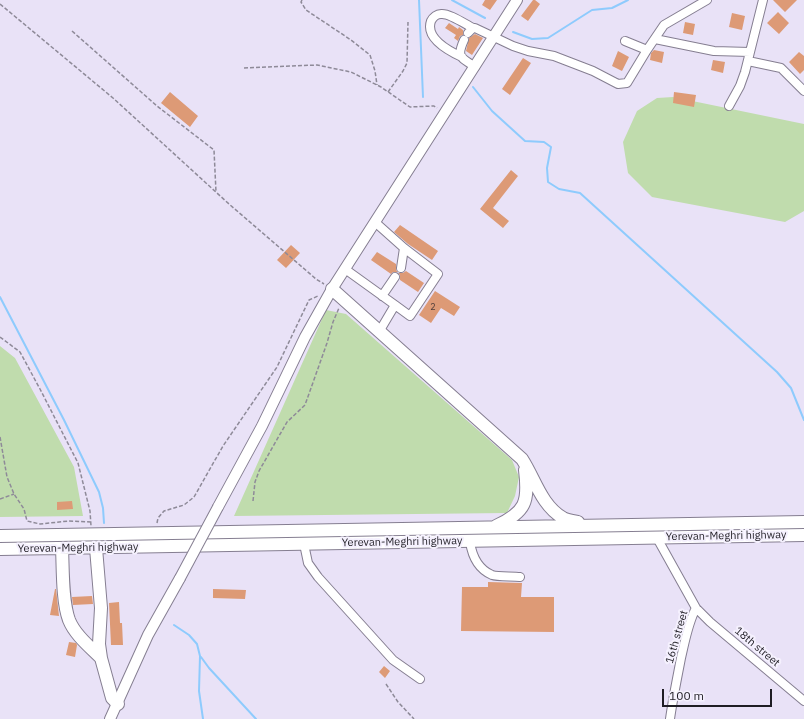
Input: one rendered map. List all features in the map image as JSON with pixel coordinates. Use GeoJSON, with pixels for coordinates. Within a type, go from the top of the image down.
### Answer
{"type":"FeatureCollection","features":[{"type":"Feature","properties":{"kind":"highway"},"geometry":{"type":"LineString","coordinates":[[332,289],[522,459],[544,500],[553,511],[564,519],[592,526]]}},
{"type":"Feature","properties":{"kind":"highway"},"geometry":{"type":"LineString","coordinates":[[493,527],[511,519],[518,513],[525,501],[528,488],[522,459]]}},
{"type":"Feature","properties":{"kind":"highway","name":"Yerevan-Meghri highway"},"geometry":{"type":"LineString","coordinates":[[0,536],[92,527],[154,533],[804,522]]}},
{"type":"Feature","properties":{"kind":"highway","name":"Yerevan-Meghri highway"},"geometry":{"type":"LineString","coordinates":[[0,549],[804,535]]}},
{"type":"Feature","properties":{"kind":"highway"},"geometry":{"type":"LineString","coordinates":[[62,548],[66,606],[69,620],[74,629],[101,658]]}},
{"type":"Feature","properties":{"kind":"highway"},"geometry":{"type":"LineString","coordinates":[[96,548],[101,608],[99,636],[101,658],[112,698],[118,704]]}},
{"type":"Feature","properties":{"kind":"main road"},"geometry":{"type":"LineString","coordinates":[[110,719],[148,635],[262,426],[305,337],[332,289],[376,223],[517,0]]}},
{"type":"Feature","properties":{"kind":"street"},"geometry":{"type":"LineString","coordinates":[[462,57],[460,50],[468,34],[475,28],[495,36],[513,46],[528,51],[554,56],[587,68],[618,84],[627,84],[664,24],[708,0]]}},
{"type":"Feature","properties":{"kind":"street"},"geometry":{"type":"LineString","coordinates":[[729,106],[740,86],[748,61],[762,0]]}},
{"type":"Feature","properties":{"kind":"street"},"geometry":{"type":"LineString","coordinates":[[468,34],[448,16],[442,14],[436,16],[432,21],[430,29],[434,37],[443,46],[462,57],[475,67]]}},
{"type":"Feature","properties":{"kind":"street"},"geometry":{"type":"LineString","coordinates":[[655,39],[714,51],[750,52]]}},
{"type":"Feature","properties":{"kind":"street"},"geometry":{"type":"LineString","coordinates":[[625,41],[647,50]]}},
{"type":"Feature","properties":{"kind":"street"},"geometry":{"type":"LineString","coordinates":[[748,61],[765,66],[781,68],[804,91]]}},
{"type":"Feature","properties":{"kind":"street"},"geometry":{"type":"LineString","coordinates":[[345,269],[410,316],[438,274],[404,248],[376,223]]}},
{"type":"Feature","properties":{"kind":"street"},"geometry":{"type":"LineString","coordinates":[[401,268],[404,248]]}},
{"type":"Feature","properties":{"kind":"street"},"geometry":{"type":"LineString","coordinates":[[382,296],[395,277]]}},
{"type":"Feature","properties":{"kind":"street"},"geometry":{"type":"LineString","coordinates":[[379,332],[395,305]]}},
{"type":"Feature","properties":{"kind":"street","name":"18th street"},"geometry":{"type":"LineString","coordinates":[[657,538],[696,608],[710,622],[804,701]]}},
{"type":"Feature","properties":{"kind":"street"},"geometry":{"type":"LineString","coordinates":[[470,542],[472,554],[482,568],[492,575],[520,577]]}},
{"type":"Feature","properties":{"kind":"street"},"geometry":{"type":"LineString","coordinates":[[304,544],[308,563],[318,577],[393,660],[420,679]]}},
{"type":"Feature","properties":{"kind":"street","name":"16th street"},"geometry":{"type":"LineString","coordinates":[[670,719],[672,701],[685,639],[696,608]]}},
{"type":"Feature","properties":{"kind":"path"},"geometry":{"type":"LineString","coordinates":[[302,0],[301,2],[306,10],[351,40],[370,55],[375,71],[377,85]]}},
{"type":"Feature","properties":{"kind":"path"},"geometry":{"type":"LineString","coordinates":[[0,4],[112,98],[216,192],[316,279],[332,289]]}},
{"type":"Feature","properties":{"kind":"path"},"geometry":{"type":"LineString","coordinates":[[388,92],[403,72],[407,63],[408,22]]}},
{"type":"Feature","properties":{"kind":"path"},"geometry":{"type":"LineString","coordinates":[[72,31],[157,106],[214,150],[216,192]]}},
{"type":"Feature","properties":{"kind":"path"},"geometry":{"type":"LineString","coordinates":[[244,68],[317,65],[351,72],[377,85],[410,108],[434,106],[446,113]]}},
{"type":"Feature","properties":{"kind":"path"},"geometry":{"type":"LineString","coordinates":[[154,533],[158,518],[164,511],[184,505],[194,497],[223,446],[277,367],[309,300],[321,295]]}},
{"type":"Feature","properties":{"kind":"path"},"geometry":{"type":"LineString","coordinates":[[253,501],[255,482],[260,471],[287,422],[305,405],[333,322],[344,300]]}},
{"type":"Feature","properties":{"kind":"path"},"geometry":{"type":"LineString","coordinates":[[0,336],[20,352],[78,463],[90,511],[92,527],[69,521],[40,524],[27,521],[24,509],[14,494],[7,477],[0,437]]}},
{"type":"Feature","properties":{"kind":"path"},"geometry":{"type":"LineString","coordinates":[[0,499],[14,494]]}},
{"type":"Feature","properties":{"kind":"path"},"geometry":{"type":"LineString","coordinates":[[386,684],[398,702],[414,719]]}},
{"type":"Feature","properties":{"kind":"green space"},"geometry":{"type":"Polygon","coordinates":[[[673,97],[804,124],[804,211],[785,222],[652,197],[628,173],[623,142],[637,111],[657,98],[673,97]]]}},
{"type":"Feature","properties":{"kind":"green space"},"geometry":{"type":"Polygon","coordinates":[[[326,310],[346,314],[512,460],[519,477],[515,496],[507,513],[234,516],[326,310]]]}},
{"type":"Feature","properties":{"kind":"green space"},"geometry":{"type":"Polygon","coordinates":[[[0,346],[15,358],[74,467],[83,516],[0,517],[0,346]]]}},
{"type":"Feature","properties":{"kind":"building"},"geometry":{"type":"Polygon","coordinates":[[[485,0],[497,0],[490,10],[482,5],[485,0]]]}},
{"type":"Feature","properties":{"kind":"building"},"geometry":{"type":"Polygon","coordinates":[[[533,0],[540,4],[528,21],[521,16],[533,0]]]}},
{"type":"Feature","properties":{"kind":"building"},"geometry":{"type":"Polygon","coordinates":[[[773,0],[797,0],[785,12],[773,0]]]}},
{"type":"Feature","properties":{"kind":"building"},"geometry":{"type":"Polygon","coordinates":[[[778,12],[789,23],[779,34],[767,23],[778,12]]]}},
{"type":"Feature","properties":{"kind":"building"},"geometry":{"type":"Polygon","coordinates":[[[732,13],[745,16],[742,30],[729,27],[732,13]]]}},
{"type":"Feature","properties":{"kind":"building"},"geometry":{"type":"Polygon","coordinates":[[[685,22],[695,24],[693,35],[683,33],[685,22]]]}},
{"type":"Feature","properties":{"kind":"building"},"geometry":{"type":"Polygon","coordinates":[[[449,23],[458,29],[459,27],[463,30],[463,35],[460,36],[458,41],[454,38],[456,35],[445,28],[449,23]]]}},
{"type":"Feature","properties":{"kind":"building"},"geometry":{"type":"Polygon","coordinates":[[[475,34],[483,38],[472,55],[466,51],[469,38],[475,34]]]}},
{"type":"Feature","properties":{"kind":"building"},"geometry":{"type":"Polygon","coordinates":[[[654,50],[664,52],[662,63],[650,60],[651,53],[654,50]]]}},
{"type":"Feature","properties":{"kind":"building"},"geometry":{"type":"Polygon","coordinates":[[[618,51],[629,57],[622,71],[612,66],[618,51]]]}},
{"type":"Feature","properties":{"kind":"building"},"geometry":{"type":"Polygon","coordinates":[[[799,52],[804,56],[804,70],[800,74],[789,62],[799,52]]]}},
{"type":"Feature","properties":{"kind":"building"},"geometry":{"type":"Polygon","coordinates":[[[523,58],[531,63],[510,95],[502,89],[523,58]]]}},
{"type":"Feature","properties":{"kind":"building"},"geometry":{"type":"Polygon","coordinates":[[[713,60],[725,62],[723,73],[711,70],[713,60]]]}},
{"type":"Feature","properties":{"kind":"building"},"geometry":{"type":"Polygon","coordinates":[[[170,92],[198,116],[190,127],[161,103],[170,92]]]}},
{"type":"Feature","properties":{"kind":"building"},"geometry":{"type":"Polygon","coordinates":[[[674,92],[696,95],[694,107],[673,103],[674,92]]]}},
{"type":"Feature","properties":{"kind":"building"},"geometry":{"type":"Polygon","coordinates":[[[511,170],[518,176],[493,208],[509,221],[503,228],[480,209],[511,170]]]}},
{"type":"Feature","properties":{"kind":"building"},"geometry":{"type":"Polygon","coordinates":[[[400,225],[438,251],[432,260],[408,244],[394,232],[400,225]]]}},
{"type":"Feature","properties":{"kind":"building"},"geometry":{"type":"Polygon","coordinates":[[[291,245],[300,253],[286,268],[277,260],[291,245]]]}},
{"type":"Feature","properties":{"kind":"building"},"geometry":{"type":"Polygon","coordinates":[[[377,252],[396,264],[396,270],[398,272],[393,272],[391,274],[371,260],[377,252]]]}},
{"type":"Feature","properties":{"kind":"building"},"geometry":{"type":"Polygon","coordinates":[[[406,271],[424,283],[418,292],[400,280],[400,275],[398,273],[403,273],[406,271]]]}},
{"type":"Feature","properties":{"kind":"building"},"geometry":{"type":"Polygon","coordinates":[[[435,291],[460,307],[454,316],[441,308],[431,323],[419,315],[435,291]]]}},
{"type":"Feature","properties":{"kind":"building"},"geometry":{"type":"Polygon","coordinates":[[[72,501],[73,509],[57,510],[57,502],[72,501]]]}},
{"type":"Feature","properties":{"kind":"building"},"geometry":{"type":"Polygon","coordinates":[[[488,582],[522,583],[521,597],[554,597],[554,632],[461,631],[462,587],[488,587],[488,582]]]}},
{"type":"Feature","properties":{"kind":"building"},"geometry":{"type":"Polygon","coordinates":[[[56,589],[59,616],[50,615],[56,589]]]}},
{"type":"Feature","properties":{"kind":"building"},"geometry":{"type":"Polygon","coordinates":[[[213,589],[246,590],[245,599],[213,598],[213,589]]]}},
{"type":"Feature","properties":{"kind":"building"},"geometry":{"type":"Polygon","coordinates":[[[92,596],[93,604],[73,605],[72,597],[92,596]]]}},
{"type":"Feature","properties":{"kind":"building"},"geometry":{"type":"Polygon","coordinates":[[[119,602],[123,645],[111,645],[109,603],[119,602]]]}},
{"type":"Feature","properties":{"kind":"building"},"geometry":{"type":"Polygon","coordinates":[[[69,642],[76,643],[77,645],[75,657],[66,655],[69,642]]]}},
{"type":"Feature","properties":{"kind":"building"},"geometry":{"type":"Polygon","coordinates":[[[384,666],[390,671],[385,678],[379,672],[384,666]]]}},
{"type":"Feature","properties":{"kind":"waterway"},"geometry":{"type":"LineString","coordinates":[[419,0],[423,97]]}},
{"type":"Feature","properties":{"kind":"waterway"},"geometry":{"type":"LineString","coordinates":[[452,0],[485,18]]}},
{"type":"Feature","properties":{"kind":"waterway"},"geometry":{"type":"LineString","coordinates":[[513,32],[532,39],[548,38],[592,10],[612,8],[628,0]]}},
{"type":"Feature","properties":{"kind":"waterway"},"geometry":{"type":"LineString","coordinates":[[473,87],[492,111],[525,141],[544,142],[551,147],[547,168],[548,182],[559,189],[580,193],[777,372],[791,388],[804,420]]}},
{"type":"Feature","properties":{"kind":"waterway"},"geometry":{"type":"LineString","coordinates":[[0,297],[64,420],[99,492],[103,508],[104,523]]}},
{"type":"Feature","properties":{"kind":"waterway"},"geometry":{"type":"LineString","coordinates":[[174,625],[189,635],[197,644],[200,656],[199,691],[203,719]]}},
{"type":"Feature","properties":{"kind":"waterway"},"geometry":{"type":"LineString","coordinates":[[201,657],[209,668],[256,719]]}}]}
